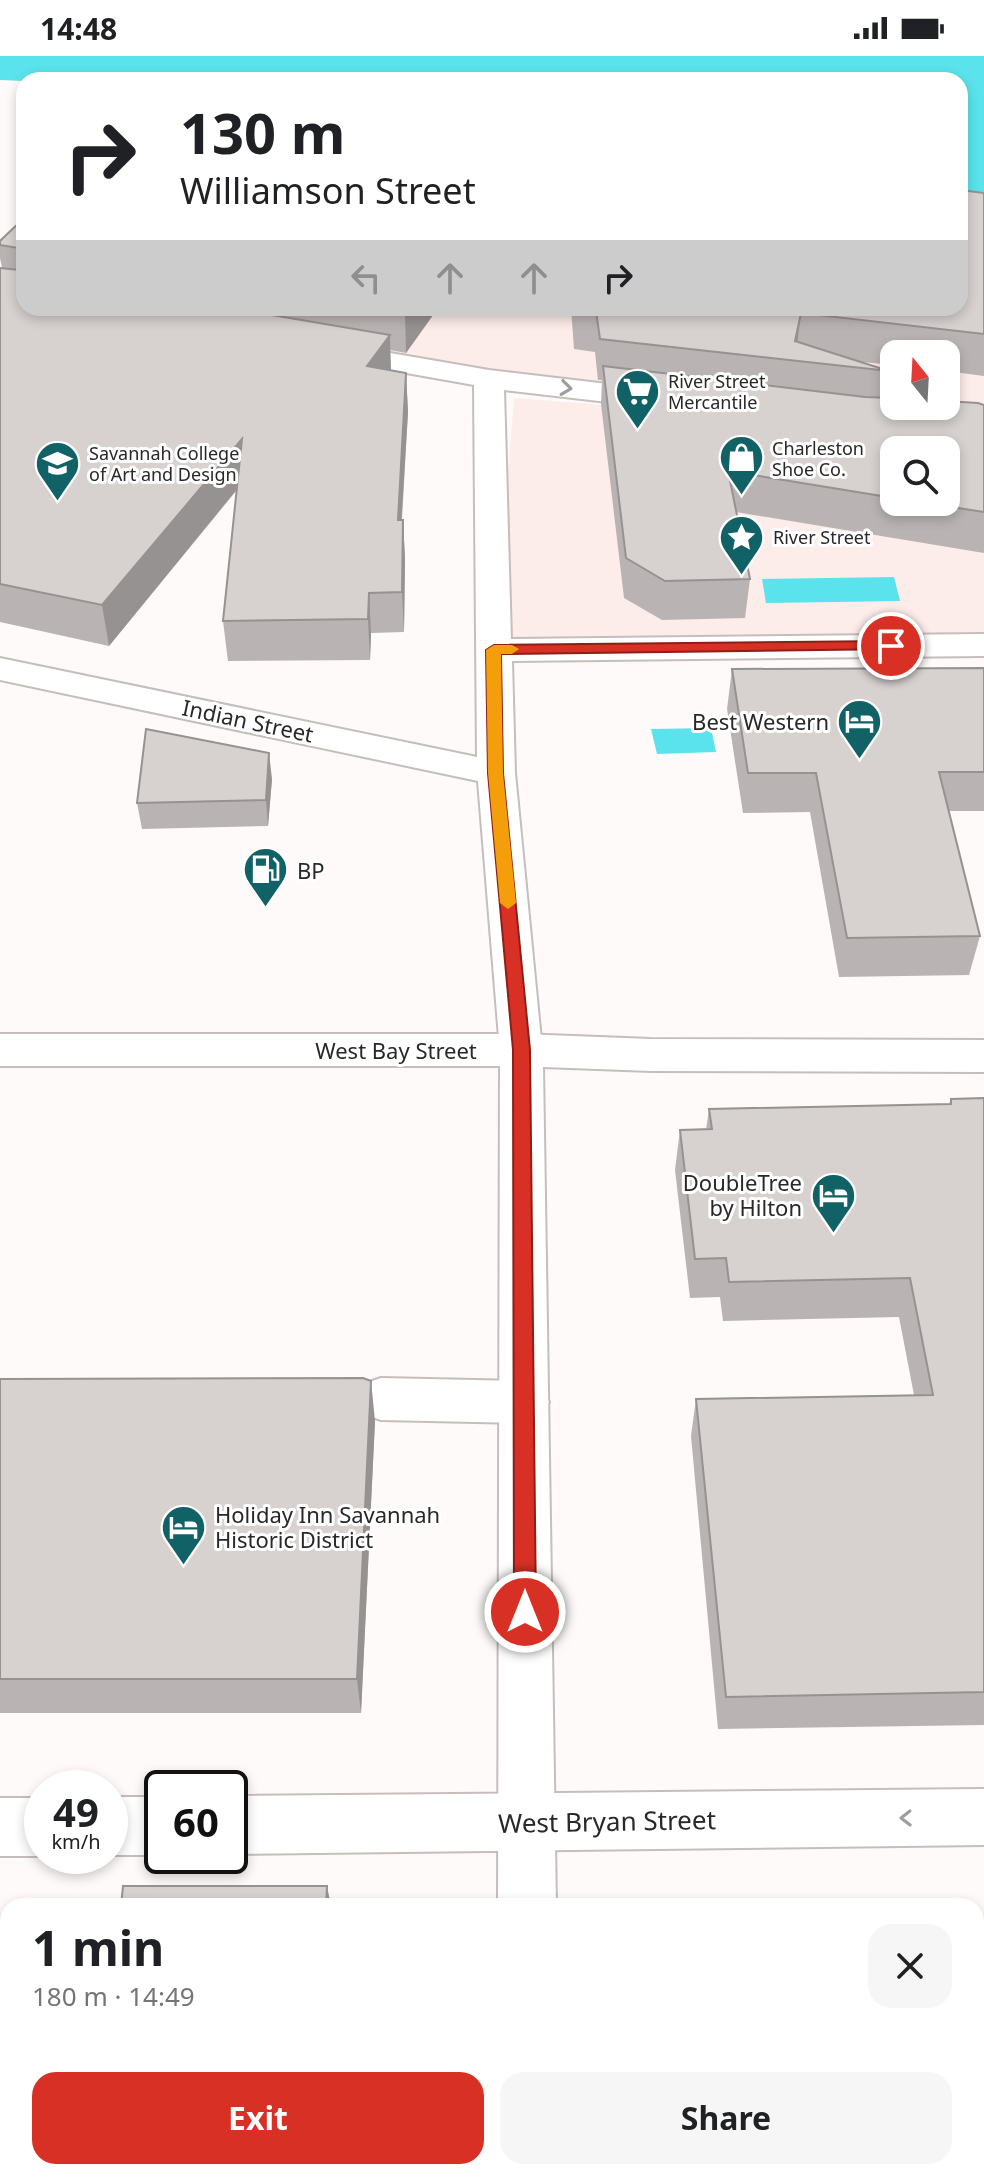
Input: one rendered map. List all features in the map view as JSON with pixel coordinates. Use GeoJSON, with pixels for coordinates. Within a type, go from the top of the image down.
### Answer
{"type":"FeatureCollection","features":[{"type":"Feature","properties":{"kind":"street"},"geometry":{"type":"LineString","coordinates":[[300,346],[489,379],[692,403]]}},
{"type":"Feature","properties":{"kind":"street"},"geometry":{"type":"LineString","coordinates":[[489,379],[496,773],[521,1050],[527,1898]]}},
{"type":"Feature","properties":{"kind":"street"},"geometry":{"type":"LineString","coordinates":[[494,650],[984,645]]}},
{"type":"Feature","properties":{"kind":"street","name":"Indian Street"},"geometry":{"type":"LineString","coordinates":[[0,669],[496,773]]}},
{"type":"Feature","properties":{"kind":"street","name":"West Bay Street"},"geometry":{"type":"LineString","coordinates":[[0,1050],[521,1050],[667,1055],[984,1056]]}},
{"type":"Feature","properties":{"kind":"street"},"geometry":{"type":"LineString","coordinates":[[381,1399],[524,1402]]}},
{"type":"Feature","properties":{"kind":"street","name":"West Bryan Street"},"geometry":{"type":"LineString","coordinates":[[248,1825],[984,1817]]}},
{"type":"Feature","properties":{"kind":"street"},"geometry":{"type":"LineString","coordinates":[[0,1827],[24,1827]]}},
{"type":"Feature","properties":{"kind":"shaded area"},"geometry":{"type":"Polygon","coordinates":[[[984,210],[984,413],[960,411],[960,340],[880,340],[880,406],[489,379],[158,316],[968,316],[968,275],[984,210]]]}},
{"type":"Feature","properties":{"kind":"shaded area","name":"River Street"},"geometry":{"type":"Polygon","coordinates":[[[514,398],[984,434],[984,651],[494,650],[514,398]]]}},
{"type":"Feature","properties":{"kind":"water"},"geometry":{"type":"Polygon","coordinates":[[[0,56],[984,56],[984,210],[968,207],[968,72],[16,72],[16,81],[0,80],[0,56]]]}},
{"type":"Feature","properties":{"kind":"water"},"geometry":{"type":"Polygon","coordinates":[[[894,577],[900,601],[766,603],[762,579],[894,577]]]}},
{"type":"Feature","properties":{"kind":"water"},"geometry":{"type":"Polygon","coordinates":[[[711,728],[716,752],[657,754],[651,729],[711,728]]]}},
{"type":"Feature","properties":{"kind":"building"},"geometry":{"type":"Polygon","coordinates":[[[968,191],[984,193],[984,334],[827,316],[968,316],[968,191]]]}},
{"type":"Feature","properties":{"kind":"building"},"geometry":{"type":"Polygon","coordinates":[[[16,226],[16,248],[0,245],[0,241],[16,226]]]}},
{"type":"Feature","properties":{"kind":"building"},"geometry":{"type":"Polygon","coordinates":[[[0,268],[16,270],[16,316],[277,316],[390,335],[367,366],[406,373],[398,520],[403,520],[402,592],[369,593],[368,619],[223,621],[242,439],[102,605],[0,584],[0,268]]]}},
{"type":"Feature","properties":{"kind":"building"},"geometry":{"type":"Polygon","coordinates":[[[597,316],[800,316],[795,341],[880,370],[600,339],[597,316]]]}},
{"type":"Feature","properties":{"kind":"building"},"geometry":{"type":"Polygon","coordinates":[[[603,366],[880,398],[880,420],[960,420],[960,402],[984,405],[984,512],[960,508],[960,436],[880,436],[880,496],[728,471],[750,579],[665,581],[626,558],[603,366]]]}},
{"type":"Feature","properties":{"kind":"building"},"geometry":{"type":"Polygon","coordinates":[[[984,668],[984,772],[939,772],[980,936],[847,938],[816,773],[748,773],[732,669],[984,668]]]}},
{"type":"Feature","properties":{"kind":"building"},"geometry":{"type":"Polygon","coordinates":[[[146,729],[269,753],[266,800],[137,803],[146,729]]]}},
{"type":"Feature","properties":{"kind":"building"},"geometry":{"type":"Polygon","coordinates":[[[984,1098],[984,1692],[726,1697],[696,1399],[933,1395],[910,1278],[729,1282],[726,1258],[695,1259],[680,1130],[712,1129],[709,1109],[951,1104],[951,1099],[984,1098]]]}},
{"type":"Feature","properties":{"kind":"building","name":"Holiday Inn Savannah Historic District"},"geometry":{"type":"Polygon","coordinates":[[[363,1378],[371,1381],[357,1679],[0,1679],[0,1379],[363,1378]]]}},
{"type":"Feature","properties":{"kind":"building"},"geometry":{"type":"Polygon","coordinates":[[[123,1886],[327,1886],[326,1898],[122,1898],[123,1886]]]}},
{"type":"Feature","properties":{"kind":"slow traffic"},"geometry":{"type":"LineString","coordinates":[[508,903],[496,773],[494,650],[512,649]]}},
{"type":"Feature","properties":{"kind":"place","name":"River Street Mercantile"},"geometry":{"type":"Point","coordinates":[637,430]}},
{"type":"Feature","properties":{"kind":"place","name":"Charleston Shoe Co."},"geometry":{"type":"Point","coordinates":[741,497]}},
{"type":"Feature","properties":{"kind":"place","name":"Savannah College of Art and Design"},"geometry":{"type":"Point","coordinates":[58,502]}},
{"type":"Feature","properties":{"kind":"place","name":"River Street"},"geometry":{"type":"Point","coordinates":[742,576]}},
{"type":"Feature","properties":{"kind":"place","name":"Best Western"},"geometry":{"type":"Point","coordinates":[860,760]}},
{"type":"Feature","properties":{"kind":"place","name":"BP"},"geometry":{"type":"Point","coordinates":[266,909]}},
{"type":"Feature","properties":{"kind":"place","name":"DoubleTree by Hilton"},"geometry":{"type":"Point","coordinates":[833,1234]}},
{"type":"Feature","properties":{"kind":"place","name":"Holiday Inn Savannah Historic District"},"geometry":{"type":"Point","coordinates":[184,1566]}},
{"type":"Feature","properties":{"kind":"route"},"geometry":{"type":"LineString","coordinates":[[525,1612],[521,1050],[496,773],[494,650],[891,646]]}}]}
